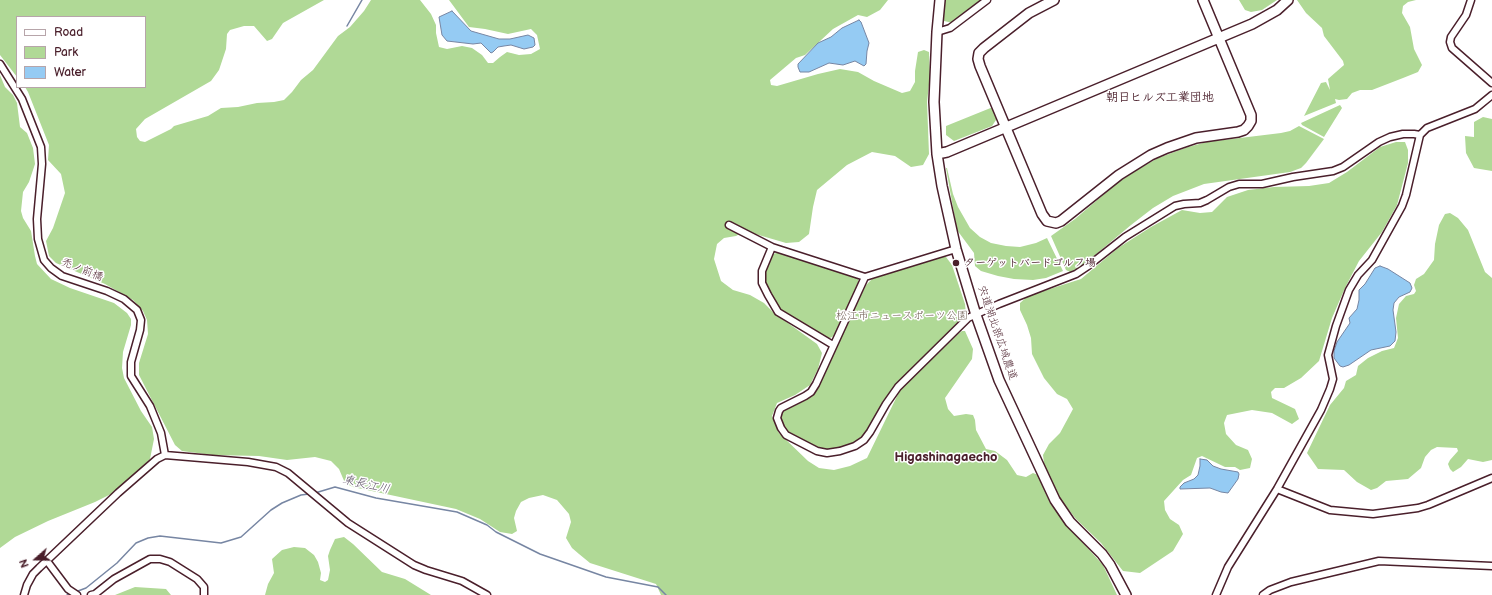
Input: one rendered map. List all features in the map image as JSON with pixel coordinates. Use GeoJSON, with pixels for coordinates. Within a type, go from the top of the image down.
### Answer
{"type":"FeatureCollection","features":[{"type":"Feature","properties":{"kind":"street","name":"宍道湖北部広域農道"},"geometry":{"type":"LineString","coordinates":[[940,0],[934,102],[936,154],[956,249],[976,315],[999,380],[1055,500],[1070,522],[1102,554],[1110,565],[1126,595]]}},
{"type":"Feature","properties":{"kind":"street"},"geometry":{"type":"LineString","coordinates":[[937,32],[950,28],[987,0]]}},
{"type":"Feature","properties":{"kind":"street"},"geometry":{"type":"LineString","coordinates":[[1054,0],[1029,13],[979,53],[978,59],[1005,128],[1044,217],[1050,222],[1058,222],[1119,175],[1151,155],[1196,138],[1238,132],[1244,130],[1248,126],[1251,121],[1251,115],[1203,0]]}},
{"type":"Feature","properties":{"kind":"street"},"geometry":{"type":"LineString","coordinates":[[936,154],[947,152],[1219,39],[1267,17],[1288,0]]}},
{"type":"Feature","properties":{"kind":"street"},"geometry":{"type":"LineString","coordinates":[[1471,0],[1466,15],[1451,37],[1450,42],[1452,48],[1492,83]]}},
{"type":"Feature","properties":{"kind":"street","name":"禿ノ前橋"},"geometry":{"type":"LineString","coordinates":[[0,64],[22,99],[40,147],[42,164],[37,219],[38,239],[44,260],[51,268],[62,276],[107,291],[124,299],[137,310],[141,320],[140,330],[131,362],[131,376],[150,406],[161,433],[166,455]]}},
{"type":"Feature","properties":{"kind":"street"},"geometry":{"type":"LineString","coordinates":[[1216,595],[1228,567],[1277,489],[1321,410],[1333,379],[1328,354],[1336,326],[1349,290],[1358,275],[1372,260],[1402,206],[1420,135],[1427,128],[1474,109],[1492,95]]}},
{"type":"Feature","properties":{"kind":"street"},"geometry":{"type":"LineString","coordinates":[[866,277],[816,384],[811,392],[781,408],[778,418],[781,428],[786,435],[816,451],[827,453],[840,451],[855,446],[864,440],[898,387],[968,318],[999,304],[1076,274],[1125,237],[1175,206],[1200,203],[1229,187],[1239,184],[1262,184],[1292,177],[1333,171],[1343,167],[1379,142],[1390,137],[1403,134],[1420,135]]}},
{"type":"Feature","properties":{"kind":"street"},"geometry":{"type":"LineString","coordinates":[[729,225],[772,247],[866,277],[956,249]]}},
{"type":"Feature","properties":{"kind":"street"},"geometry":{"type":"LineString","coordinates":[[772,247],[762,271],[762,283],[778,312],[833,345]]}},
{"type":"Feature","properties":{"kind":"street"},"geometry":{"type":"LineString","coordinates":[[24,595],[33,574],[47,560],[118,493],[158,459],[166,455],[248,462],[276,467],[288,473],[348,523],[414,565],[462,581],[487,595]]}},
{"type":"Feature","properties":{"kind":"street"},"geometry":{"type":"LineString","coordinates":[[1277,489],[1330,510],[1372,514],[1418,508],[1492,478]]}},
{"type":"Feature","properties":{"kind":"street"},"geometry":{"type":"LineString","coordinates":[[91,595],[95,594],[114,579],[150,559],[160,559],[170,562],[197,579],[204,586],[204,595]]}},
{"type":"Feature","properties":{"kind":"street"},"geometry":{"type":"LineString","coordinates":[[47,560],[68,589],[76,595]]}},
{"type":"Feature","properties":{"kind":"street"},"geometry":{"type":"LineString","coordinates":[[1263,595],[1270,590],[1291,582],[1379,562],[1492,566]]}},
{"type":"Feature","properties":{"kind":"green space"},"geometry":{"type":"Polygon","coordinates":[[[0,0],[324,0],[283,23],[272,39],[267,41],[254,26],[244,26],[230,30],[227,34],[226,49],[219,70],[211,81],[145,119],[136,129],[137,137],[140,141],[145,142],[174,126],[208,116],[221,108],[284,100],[301,80],[313,70],[338,36],[350,27],[364,11],[371,0],[420,0],[431,14],[436,25],[439,47],[447,49],[462,46],[472,48],[482,55],[488,63],[493,63],[507,52],[519,55],[531,54],[540,49],[537,35],[531,29],[508,34],[469,27],[449,0],[888,0],[880,10],[867,17],[858,15],[833,29],[805,55],[796,58],[770,80],[771,85],[777,86],[840,69],[858,72],[874,81],[902,93],[910,91],[915,82],[918,52],[924,50],[929,52],[930,76],[927,102],[929,154],[923,165],[911,167],[895,156],[872,152],[847,165],[817,190],[809,234],[799,242],[786,243],[745,231],[736,236],[724,238],[717,244],[714,259],[721,281],[733,290],[750,295],[764,303],[774,313],[817,344],[822,353],[818,369],[810,385],[795,395],[777,403],[772,416],[779,433],[808,461],[819,468],[834,470],[850,466],[867,458],[900,390],[958,334],[965,331],[973,349],[972,359],[945,398],[948,409],[954,416],[966,414],[973,415],[976,430],[986,449],[995,451],[1007,460],[1017,475],[1026,477],[1033,473],[1038,475],[1050,503],[1073,532],[1103,565],[1117,595],[661,595],[656,584],[590,563],[579,554],[572,548],[566,538],[571,522],[569,514],[557,500],[543,495],[529,498],[521,502],[514,518],[517,531],[512,534],[500,532],[480,519],[456,509],[353,487],[345,483],[339,469],[331,461],[315,457],[287,460],[259,456],[212,455],[182,451],[175,445],[139,375],[139,363],[148,334],[147,320],[143,311],[133,300],[105,284],[56,263],[49,256],[46,241],[53,228],[65,193],[61,174],[48,160],[49,145],[26,88],[146,88],[146,16],[16,16],[16,76],[0,55],[0,0]]]}},
{"type":"Feature","properties":{"kind":"green space"},"geometry":{"type":"Polygon","coordinates":[[[943,0],[983,0],[953,23],[944,21],[941,17],[943,0]]]}},
{"type":"Feature","properties":{"kind":"green space"},"geometry":{"type":"Polygon","coordinates":[[[1239,0],[1277,0],[1262,10],[1251,12],[1245,10],[1239,0]]]}},
{"type":"Feature","properties":{"kind":"green space"},"geometry":{"type":"Polygon","coordinates":[[[1297,0],[1416,0],[1408,2],[1403,6],[1402,13],[1410,27],[1414,49],[1422,65],[1418,72],[1372,90],[1360,90],[1352,93],[1347,99],[1335,99],[1336,103],[1304,116],[1321,83],[1326,82],[1330,90],[1328,79],[1344,65],[1343,61],[1324,36],[1322,28],[1306,13],[1297,0]]]}},
{"type":"Feature","properties":{"kind":"green space"},"geometry":{"type":"Polygon","coordinates":[[[0,75],[5,87],[13,95],[17,103],[20,127],[27,133],[33,148],[35,164],[29,182],[23,192],[21,211],[23,218],[31,231],[37,264],[51,279],[70,288],[114,303],[127,313],[131,319],[131,325],[123,352],[122,368],[124,378],[141,411],[152,427],[154,439],[150,459],[117,491],[15,537],[0,548],[0,75]]]}},
{"type":"Feature","properties":{"kind":"green space"},"geometry":{"type":"Polygon","coordinates":[[[1340,105],[1342,108],[1324,137],[1301,123],[1340,105]]]}},
{"type":"Feature","properties":{"kind":"green space"},"geometry":{"type":"Polygon","coordinates":[[[993,107],[998,117],[992,126],[954,141],[946,135],[946,126],[993,107]]]}},
{"type":"Feature","properties":{"kind":"green space"},"geometry":{"type":"Polygon","coordinates":[[[1483,117],[1492,119],[1492,171],[1474,168],[1466,153],[1465,136],[1474,137],[1474,122],[1483,117]]]}},
{"type":"Feature","properties":{"kind":"green space"},"geometry":{"type":"Polygon","coordinates":[[[1299,126],[1324,139],[1301,168],[1290,172],[1204,184],[1173,196],[1153,208],[1082,266],[1070,272],[1066,270],[1051,236],[1075,219],[1116,184],[1135,171],[1158,158],[1188,147],[1207,142],[1281,133],[1290,131],[1299,126]]]}},
{"type":"Feature","properties":{"kind":"green space"},"geometry":{"type":"Polygon","coordinates":[[[1396,142],[1405,142],[1408,150],[1408,163],[1397,205],[1382,232],[1359,261],[1345,288],[1332,318],[1319,361],[1301,378],[1284,388],[1275,388],[1271,392],[1272,398],[1295,409],[1299,419],[1292,424],[1272,413],[1252,410],[1227,415],[1224,423],[1226,434],[1236,445],[1248,450],[1252,459],[1250,468],[1240,470],[1235,467],[1225,467],[1202,456],[1197,458],[1191,475],[1183,480],[1164,501],[1165,510],[1170,519],[1179,525],[1183,534],[1173,551],[1140,573],[1123,571],[1101,543],[1076,519],[1058,496],[1045,471],[1043,455],[1049,444],[1060,433],[1073,409],[1067,399],[1057,394],[1044,378],[1032,354],[1031,338],[1020,310],[1020,303],[1028,296],[1081,279],[1118,248],[1151,227],[1182,210],[1200,213],[1212,212],[1227,197],[1248,190],[1274,187],[1309,186],[1329,183],[1347,172],[1380,147],[1396,142]]]}},
{"type":"Feature","properties":{"kind":"green space"},"geometry":{"type":"Polygon","coordinates":[[[946,168],[958,207],[970,228],[980,237],[991,243],[1020,247],[1036,243],[1047,238],[1063,271],[1046,278],[1033,280],[1014,279],[981,271],[975,266],[974,253],[957,230],[946,168]]]}},
{"type":"Feature","properties":{"kind":"green space"},"geometry":{"type":"Polygon","coordinates":[[[1450,213],[1458,218],[1468,230],[1485,272],[1492,278],[1492,460],[1483,462],[1468,459],[1461,467],[1453,472],[1448,464],[1458,451],[1457,448],[1437,447],[1431,450],[1425,457],[1421,468],[1408,479],[1386,481],[1377,488],[1371,490],[1357,482],[1344,470],[1318,469],[1307,453],[1330,405],[1344,388],[1346,381],[1356,375],[1358,366],[1368,358],[1382,351],[1394,348],[1398,338],[1396,318],[1399,304],[1406,296],[1414,294],[1416,291],[1414,285],[1416,279],[1424,274],[1434,260],[1435,244],[1439,225],[1445,214],[1450,213]]]}},
{"type":"Feature","properties":{"kind":"green space","name":"松江市ニュースポーツ公園"},"geometry":{"type":"Polygon","coordinates":[[[780,251],[856,276],[858,279],[859,284],[834,336],[826,338],[781,312],[766,286],[764,279],[765,271],[772,255],[780,251]]]}},
{"type":"Feature","properties":{"kind":"green space","name":"松江市ニュースポーツ公園"},"geometry":{"type":"Polygon","coordinates":[[[938,257],[946,257],[952,265],[965,304],[966,314],[964,318],[897,384],[867,433],[854,443],[833,451],[822,451],[784,430],[779,419],[781,412],[804,399],[830,359],[866,285],[873,278],[885,273],[938,257]]]}},
{"type":"Feature","properties":{"kind":"green space"},"geometry":{"type":"Polygon","coordinates":[[[344,537],[382,572],[405,579],[431,595],[265,595],[268,584],[274,573],[272,559],[282,550],[294,547],[305,548],[314,555],[321,573],[320,580],[325,582],[328,580],[330,570],[328,556],[330,550],[335,539],[344,537]]]}},
{"type":"Feature","properties":{"kind":"green space"},"geometry":{"type":"Polygon","coordinates":[[[135,587],[166,589],[171,595],[115,595],[135,587]]]}},
{"type":"Feature","properties":{"kind":"water"},"geometry":{"type":"Polygon","coordinates":[[[452,11],[471,31],[499,39],[510,39],[528,35],[534,38],[535,45],[524,49],[511,45],[498,47],[491,53],[481,43],[473,44],[447,41],[442,35],[439,17],[452,11]]]}},
{"type":"Feature","properties":{"kind":"water"},"geometry":{"type":"Polygon","coordinates":[[[859,20],[869,43],[866,64],[864,66],[855,61],[843,65],[829,63],[809,72],[800,72],[798,64],[818,43],[831,37],[842,28],[859,20]]]}},
{"type":"Feature","properties":{"kind":"water"},"geometry":{"type":"Polygon","coordinates":[[[1380,266],[1388,269],[1410,283],[1412,288],[1410,292],[1399,297],[1394,303],[1393,310],[1396,332],[1395,341],[1390,346],[1371,350],[1349,365],[1343,367],[1340,366],[1334,358],[1334,351],[1337,342],[1350,323],[1349,318],[1357,309],[1359,290],[1365,284],[1375,268],[1380,266]]]}},
{"type":"Feature","properties":{"kind":"water"},"geometry":{"type":"Polygon","coordinates":[[[1200,459],[1207,460],[1213,466],[1221,469],[1238,472],[1238,479],[1228,493],[1210,488],[1180,489],[1184,483],[1194,479],[1198,475],[1200,459]]]}},
{"type":"Feature","properties":{"kind":"waterway"},"geometry":{"type":"LineString","coordinates":[[347,26],[362,0]]}},
{"type":"Feature","properties":{"kind":"waterway","name":"東長江川"},"geometry":{"type":"LineString","coordinates":[[315,493],[335,487],[376,498],[457,512],[487,525],[496,532],[540,554],[606,577],[658,587],[666,595]]}},
{"type":"Feature","properties":{"kind":"waterway","name":"東長江川"},"geometry":{"type":"LineString","coordinates":[[78,591],[86,588],[117,563],[136,543],[148,538],[160,536],[221,543],[241,537],[271,510],[282,503],[301,495],[309,494]]}},
{"type":"Feature","properties":{"kind":"place","name":"ターゲットバードゴルフ場"},"geometry":{"type":"Point","coordinates":[956,263]}},
{"type":"Feature","properties":{"kind":"district","name":"朝日ヒルズ工業団地"},"geometry":{"type":"Point","coordinates":[1160,98]}},
{"type":"Feature","properties":{"kind":"district","name":"Higashinagaecho"},"geometry":{"type":"Point","coordinates":[946,458]}}]}
